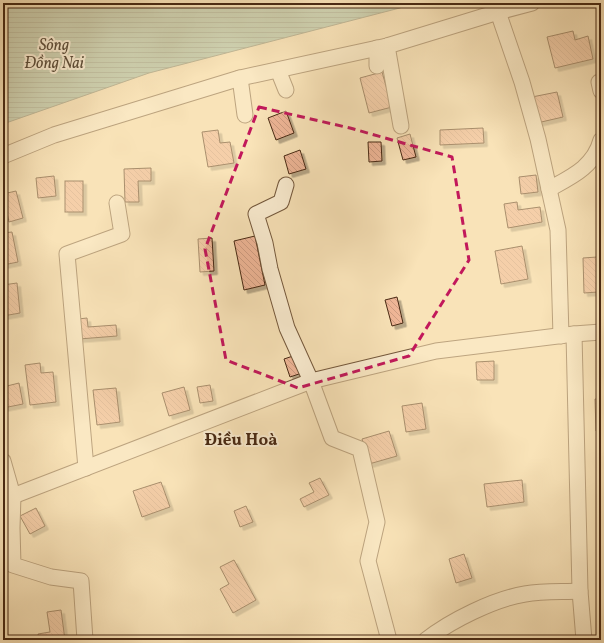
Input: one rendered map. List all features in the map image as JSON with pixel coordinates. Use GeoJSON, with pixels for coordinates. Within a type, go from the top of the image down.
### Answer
{"type":"FeatureCollection","features":[{"type":"Feature","properties":{"kind":"street"},"geometry":{"type":"LineString","coordinates":[[3,156],[54,135],[186,96],[240,78],[382,47],[532,3]]}},
{"type":"Feature","properties":{"kind":"street"},"geometry":{"type":"LineString","coordinates":[[498,12],[522,82],[538,139],[558,230],[568,335],[580,591],[584,640]]}},
{"type":"Feature","properties":{"kind":"street"},"geometry":{"type":"LineString","coordinates":[[377,66],[382,47]]}},
{"type":"Feature","properties":{"kind":"street"},"geometry":{"type":"LineString","coordinates":[[382,47],[401,126]]}},
{"type":"Feature","properties":{"kind":"street"},"geometry":{"type":"LineString","coordinates":[[278,70],[286,90]]}},
{"type":"Feature","properties":{"kind":"street"},"geometry":{"type":"LineString","coordinates":[[240,78],[245,115]]}},
{"type":"Feature","properties":{"kind":"street"},"geometry":{"type":"LineString","coordinates":[[549,189],[573,176],[586,166],[598,151],[601,140]]}},
{"type":"Feature","properties":{"kind":"street"},"geometry":{"type":"LineString","coordinates":[[286,185],[281,202],[256,214],[265,242],[270,269],[288,328],[311,380],[332,438],[360,449],[377,522],[368,561],[389,640]]}},
{"type":"Feature","properties":{"kind":"street"},"geometry":{"type":"LineString","coordinates":[[86,468],[67,254],[122,234],[117,203]]}},
{"type":"Feature","properties":{"kind":"street"},"geometry":{"type":"LineString","coordinates":[[8,498],[311,380],[436,351],[601,332]]}},
{"type":"Feature","properties":{"kind":"street"},"geometry":{"type":"LineString","coordinates":[[3,461],[12,528],[13,565],[51,577],[81,581],[85,640]]}},
{"type":"Feature","properties":{"kind":"street"},"geometry":{"type":"LineString","coordinates":[[426,640],[436,632],[486,605],[525,594],[580,591]]}},
{"type":"Feature","properties":{"kind":"highlighted area"},"geometry":{"type":"Polygon","coordinates":[[[259,107],[350,128],[452,157],[469,260],[409,356],[298,388],[226,360],[205,249],[259,107]]]}},
{"type":"Feature","properties":{"kind":"water","name":"Sông Đồng Nai"},"geometry":{"type":"Polygon","coordinates":[[[3,3],[419,3],[149,73],[3,124],[3,3]]]}},
{"type":"Feature","properties":{"kind":"building"},"geometry":{"type":"Polygon","coordinates":[[[573,31],[575,40],[588,36],[593,59],[555,68],[547,37],[573,31]]]}},
{"type":"Feature","properties":{"kind":"building"},"geometry":{"type":"Polygon","coordinates":[[[382,72],[392,107],[369,113],[360,78],[382,72]]]}},
{"type":"Feature","properties":{"kind":"building"},"geometry":{"type":"Polygon","coordinates":[[[557,92],[563,117],[537,123],[532,97],[557,92]]]}},
{"type":"Feature","properties":{"kind":"building"},"geometry":{"type":"Polygon","coordinates":[[[286,111],[294,133],[276,140],[268,118],[286,111]]]}},
{"type":"Feature","properties":{"kind":"building"},"geometry":{"type":"Polygon","coordinates":[[[483,128],[484,143],[440,145],[440,130],[483,128]]]}},
{"type":"Feature","properties":{"kind":"building"},"geometry":{"type":"Polygon","coordinates":[[[218,130],[220,143],[230,142],[234,163],[208,167],[202,132],[218,130]]]}},
{"type":"Feature","properties":{"kind":"building"},"geometry":{"type":"Polygon","coordinates":[[[410,134],[416,157],[403,160],[397,138],[410,134]]]}},
{"type":"Feature","properties":{"kind":"building"},"geometry":{"type":"Polygon","coordinates":[[[368,142],[381,142],[382,161],[369,162],[368,142]]]}},
{"type":"Feature","properties":{"kind":"building"},"geometry":{"type":"Polygon","coordinates":[[[300,150],[306,169],[289,174],[284,156],[300,150]]]}},
{"type":"Feature","properties":{"kind":"building"},"geometry":{"type":"Polygon","coordinates":[[[151,168],[151,181],[138,181],[139,202],[125,202],[124,169],[151,168]]]}},
{"type":"Feature","properties":{"kind":"building"},"geometry":{"type":"Polygon","coordinates":[[[536,175],[538,192],[521,194],[519,177],[536,175]]]}},
{"type":"Feature","properties":{"kind":"building"},"geometry":{"type":"Polygon","coordinates":[[[54,176],[56,196],[38,198],[36,178],[54,176]]]}},
{"type":"Feature","properties":{"kind":"building"},"geometry":{"type":"Polygon","coordinates":[[[65,181],[83,181],[83,212],[65,212],[65,181]]]}},
{"type":"Feature","properties":{"kind":"building"},"geometry":{"type":"Polygon","coordinates":[[[16,191],[23,218],[9,222],[3,194],[16,191]]]}},
{"type":"Feature","properties":{"kind":"building"},"geometry":{"type":"Polygon","coordinates":[[[517,202],[518,210],[540,207],[542,222],[508,228],[504,204],[517,202]]]}},
{"type":"Feature","properties":{"kind":"building"},"geometry":{"type":"Polygon","coordinates":[[[12,232],[18,262],[3,265],[3,233],[12,232]]]}},
{"type":"Feature","properties":{"kind":"building"},"geometry":{"type":"Polygon","coordinates":[[[255,236],[265,285],[244,290],[234,241],[255,236]]]}},
{"type":"Feature","properties":{"kind":"building"},"geometry":{"type":"Polygon","coordinates":[[[212,238],[214,271],[200,272],[198,239],[212,238]]]}},
{"type":"Feature","properties":{"kind":"building"},"geometry":{"type":"Polygon","coordinates":[[[522,246],[528,279],[501,284],[495,251],[522,246]]]}},
{"type":"Feature","properties":{"kind":"building"},"geometry":{"type":"Polygon","coordinates":[[[597,257],[598,292],[584,293],[583,258],[597,257]]]}},
{"type":"Feature","properties":{"kind":"building"},"geometry":{"type":"Polygon","coordinates":[[[17,283],[20,313],[3,316],[3,285],[17,283]]]}},
{"type":"Feature","properties":{"kind":"building"},"geometry":{"type":"Polygon","coordinates":[[[397,297],[403,323],[392,326],[385,300],[397,297]]]}},
{"type":"Feature","properties":{"kind":"building"},"geometry":{"type":"Polygon","coordinates":[[[87,318],[88,327],[116,325],[117,336],[79,339],[78,319],[87,318]]]}},
{"type":"Feature","properties":{"kind":"building"},"geometry":{"type":"Polygon","coordinates":[[[296,355],[302,373],[290,377],[284,359],[296,355]]]}},
{"type":"Feature","properties":{"kind":"building"},"geometry":{"type":"Polygon","coordinates":[[[494,361],[494,380],[477,380],[476,362],[494,361]]]}},
{"type":"Feature","properties":{"kind":"building"},"geometry":{"type":"Polygon","coordinates":[[[40,363],[41,373],[53,372],[56,402],[30,405],[25,365],[40,363]]]}},
{"type":"Feature","properties":{"kind":"building"},"geometry":{"type":"Polygon","coordinates":[[[19,383],[23,404],[3,408],[3,387],[19,383]]]}},
{"type":"Feature","properties":{"kind":"building"},"geometry":{"type":"Polygon","coordinates":[[[210,385],[213,401],[200,403],[197,387],[210,385]]]}},
{"type":"Feature","properties":{"kind":"building"},"geometry":{"type":"Polygon","coordinates":[[[184,387],[190,410],[169,416],[162,393],[184,387]]]}},
{"type":"Feature","properties":{"kind":"building"},"geometry":{"type":"Polygon","coordinates":[[[116,388],[120,422],[97,425],[93,390],[116,388]]]}},
{"type":"Feature","properties":{"kind":"building"},"geometry":{"type":"Polygon","coordinates":[[[595,399],[601,399],[601,431],[596,431],[595,399]]]}},
{"type":"Feature","properties":{"kind":"building"},"geometry":{"type":"Polygon","coordinates":[[[422,403],[426,429],[406,432],[402,406],[422,403]]]}},
{"type":"Feature","properties":{"kind":"building"},"geometry":{"type":"Polygon","coordinates":[[[389,431],[397,456],[369,464],[362,439],[389,431]]]}},
{"type":"Feature","properties":{"kind":"building"},"geometry":{"type":"Polygon","coordinates":[[[320,478],[329,495],[304,507],[300,499],[314,492],[309,483],[320,478]]]}},
{"type":"Feature","properties":{"kind":"building"},"geometry":{"type":"Polygon","coordinates":[[[522,480],[524,502],[487,507],[484,484],[522,480]]]}},
{"type":"Feature","properties":{"kind":"building"},"geometry":{"type":"Polygon","coordinates":[[[161,482],[170,507],[142,517],[133,491],[161,482]]]}},
{"type":"Feature","properties":{"kind":"building"},"geometry":{"type":"Polygon","coordinates":[[[246,506],[253,522],[240,527],[234,511],[246,506]]]}},
{"type":"Feature","properties":{"kind":"building"},"geometry":{"type":"Polygon","coordinates":[[[36,508],[45,526],[30,534],[20,516],[36,508]]]}},
{"type":"Feature","properties":{"kind":"building"},"geometry":{"type":"Polygon","coordinates":[[[464,554],[472,578],[456,583],[449,559],[464,554]]]}},
{"type":"Feature","properties":{"kind":"building"},"geometry":{"type":"Polygon","coordinates":[[[234,560],[256,600],[233,613],[220,589],[229,584],[220,567],[234,560]]]}},
{"type":"Feature","properties":{"kind":"building"},"geometry":{"type":"Polygon","coordinates":[[[61,610],[65,640],[39,640],[38,634],[50,632],[47,612],[61,610]]]}},
{"type":"Feature","properties":{"kind":"district","name":"Điều Hoà"},"geometry":{"type":"Point","coordinates":[241,439]}}]}
